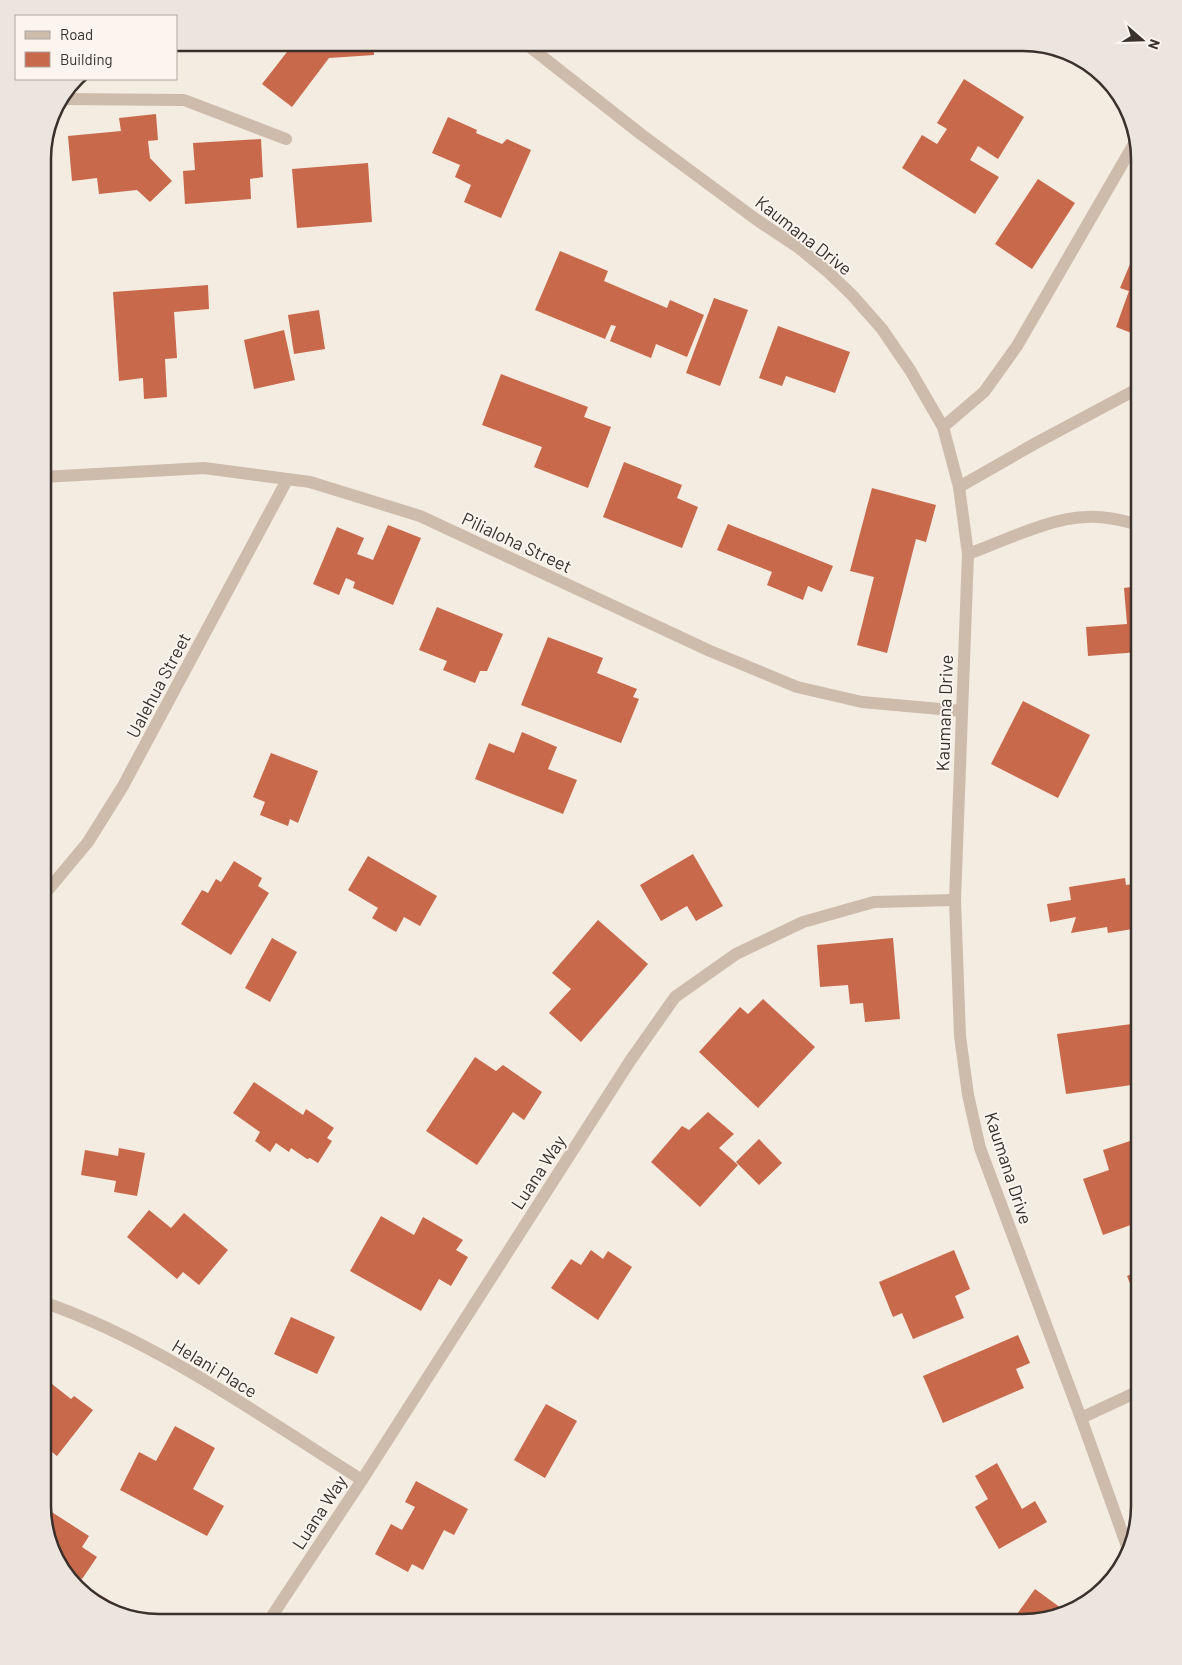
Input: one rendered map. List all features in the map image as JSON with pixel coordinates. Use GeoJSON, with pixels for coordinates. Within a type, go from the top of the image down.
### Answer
{"type":"FeatureCollection","features":[{"type":"Feature","properties":{"kind":"street","name":"Kaumana Drive"},"geometry":{"type":"LineString","coordinates":[[535,51],[642,134],[757,220],[799,248],[827,271],[852,295],[882,329],[910,370],[943,427],[959,487],[968,554],[956,900],[960,1036],[968,1095],[980,1148],[1125,1541]]}},
{"type":"Feature","properties":{"kind":"street"},"geometry":{"type":"LineString","coordinates":[[70,99],[184,100],[286,139]]}},
{"type":"Feature","properties":{"kind":"street"},"geometry":{"type":"LineString","coordinates":[[943,427],[984,392],[1017,346],[1130,150]]}},
{"type":"Feature","properties":{"kind":"street"},"geometry":{"type":"LineString","coordinates":[[959,487],[1036,443],[1131,393]]}},
{"type":"Feature","properties":{"kind":"street","name":"Pilialoha Street"},"geometry":{"type":"LineString","coordinates":[[51,477],[204,468],[310,482],[420,516],[702,647],[797,687],[862,702],[962,711]]}},
{"type":"Feature","properties":{"kind":"street","name":"Ualehua Street"},"geometry":{"type":"LineString","coordinates":[[51,886],[88,842],[124,786],[287,480]]}},
{"type":"Feature","properties":{"kind":"street"},"geometry":{"type":"LineString","coordinates":[[968,554],[1058,520],[1086,517],[1115,518],[1131,522]]}},
{"type":"Feature","properties":{"kind":"street","name":"Luana Way"},"geometry":{"type":"LineString","coordinates":[[273,1614],[362,1480],[630,1061],[675,997],[736,954],[803,922],[874,902],[956,900]]}},
{"type":"Feature","properties":{"kind":"street","name":"Helani Place"},"geometry":{"type":"LineString","coordinates":[[51,1305],[72,1312],[127,1337],[188,1371],[362,1480]]}},
{"type":"Feature","properties":{"kind":"street"},"geometry":{"type":"LineString","coordinates":[[1081,1418],[1131,1395]]}},
{"type":"Feature","properties":{"kind":"building"},"geometry":{"type":"Polygon","coordinates":[[[288,51],[374,51],[374,55],[329,58],[292,107],[262,84],[288,51]]]}},
{"type":"Feature","properties":{"kind":"building"},"geometry":{"type":"Polygon","coordinates":[[[964,79],[1024,117],[998,159],[978,146],[970,160],[999,177],[975,214],[902,168],[922,135],[937,144],[947,129],[937,123],[964,79]]]}},
{"type":"Feature","properties":{"kind":"building"},"geometry":{"type":"Polygon","coordinates":[[[156,114],[158,140],[148,141],[150,158],[172,181],[150,202],[137,190],[99,194],[97,178],[72,181],[68,136],[121,131],[119,118],[156,114]]]}},
{"type":"Feature","properties":{"kind":"building"},"geometry":{"type":"Polygon","coordinates":[[[448,117],[477,130],[476,133],[502,144],[507,139],[531,150],[501,218],[464,202],[471,185],[455,177],[460,165],[432,153],[448,117]]]}},
{"type":"Feature","properties":{"kind":"building"},"geometry":{"type":"Polygon","coordinates":[[[261,139],[263,177],[250,179],[251,199],[185,204],[183,171],[195,170],[193,143],[261,139]]]}},
{"type":"Feature","properties":{"kind":"building"},"geometry":{"type":"Polygon","coordinates":[[[368,163],[372,222],[297,228],[292,169],[368,163]]]}},
{"type":"Feature","properties":{"kind":"building"},"geometry":{"type":"Polygon","coordinates":[[[1038,179],[1075,203],[1032,269],[995,244],[1038,179]]]}},
{"type":"Feature","properties":{"kind":"building"},"geometry":{"type":"Polygon","coordinates":[[[560,251],[608,271],[604,281],[667,308],[670,300],[704,315],[687,357],[656,344],[651,358],[610,341],[616,326],[611,325],[605,339],[535,310],[560,251]]]}},
{"type":"Feature","properties":{"kind":"building"},"geometry":{"type":"Polygon","coordinates":[[[1130,264],[1131,333],[1116,327],[1129,291],[1120,288],[1130,264]]]}},
{"type":"Feature","properties":{"kind":"building"},"geometry":{"type":"Polygon","coordinates":[[[208,285],[209,309],[174,312],[177,358],[165,359],[167,397],[144,399],[143,378],[119,381],[113,292],[208,285]]]}},
{"type":"Feature","properties":{"kind":"building"},"geometry":{"type":"Polygon","coordinates":[[[714,298],[748,310],[720,386],[686,373],[714,298]]]}},
{"type":"Feature","properties":{"kind":"building"},"geometry":{"type":"Polygon","coordinates":[[[319,310],[325,349],[294,354],[288,315],[319,310]]]}},
{"type":"Feature","properties":{"kind":"building"},"geometry":{"type":"Polygon","coordinates":[[[778,326],[850,352],[835,393],[786,376],[782,386],[759,378],[778,326]]]}},
{"type":"Feature","properties":{"kind":"building"},"geometry":{"type":"Polygon","coordinates":[[[284,330],[295,380],[254,389],[244,340],[284,330]]]}},
{"type":"Feature","properties":{"kind":"building"},"geometry":{"type":"Polygon","coordinates":[[[501,374],[588,407],[584,417],[611,427],[588,488],[534,467],[542,447],[482,425],[501,374]]]}},
{"type":"Feature","properties":{"kind":"building"},"geometry":{"type":"Polygon","coordinates":[[[624,462],[682,485],[677,498],[698,507],[682,548],[603,517],[624,462]]]}},
{"type":"Feature","properties":{"kind":"building"},"geometry":{"type":"Polygon","coordinates":[[[872,488],[936,505],[926,542],[916,539],[887,653],[857,645],[874,577],[850,571],[872,488]]]}},
{"type":"Feature","properties":{"kind":"building"},"geometry":{"type":"Polygon","coordinates":[[[728,524],[833,566],[822,592],[808,586],[803,600],[767,585],[772,572],[717,550],[728,524]]]}},
{"type":"Feature","properties":{"kind":"building"},"geometry":{"type":"Polygon","coordinates":[[[388,525],[421,538],[393,605],[353,588],[355,582],[346,578],[339,595],[313,584],[337,527],[364,538],[357,554],[373,560],[388,525]]]}},
{"type":"Feature","properties":{"kind":"building"},"geometry":{"type":"Polygon","coordinates":[[[1131,587],[1131,653],[1088,656],[1086,627],[1127,624],[1124,588],[1131,587]]]}},
{"type":"Feature","properties":{"kind":"building"},"geometry":{"type":"Polygon","coordinates":[[[437,607],[503,634],[487,671],[480,671],[475,683],[443,670],[447,661],[419,650],[437,607]]]}},
{"type":"Feature","properties":{"kind":"building"},"geometry":{"type":"Polygon","coordinates":[[[548,637],[603,658],[597,673],[637,689],[633,697],[639,699],[621,743],[521,705],[548,637]]]}},
{"type":"Feature","properties":{"kind":"building"},"geometry":{"type":"Polygon","coordinates":[[[1023,701],[1090,735],[1058,798],[991,764],[1023,701]]]}},
{"type":"Feature","properties":{"kind":"building"},"geometry":{"type":"Polygon","coordinates":[[[522,732],[557,747],[548,769],[577,780],[563,814],[475,779],[489,743],[514,753],[522,732]]]}},
{"type":"Feature","properties":{"kind":"building"},"geometry":{"type":"Polygon","coordinates":[[[271,753],[318,771],[298,823],[290,819],[288,826],[260,815],[265,802],[253,797],[271,753]]]}},
{"type":"Feature","properties":{"kind":"building"},"geometry":{"type":"Polygon","coordinates":[[[693,854],[723,906],[696,921],[687,906],[661,921],[640,885],[693,854]]]}},
{"type":"Feature","properties":{"kind":"building"},"geometry":{"type":"Polygon","coordinates":[[[368,856],[437,896],[420,926],[404,917],[396,932],[372,918],[378,908],[348,890],[368,856]]]}},
{"type":"Feature","properties":{"kind":"building"},"geometry":{"type":"Polygon","coordinates":[[[234,861],[262,878],[258,886],[269,893],[231,955],[181,924],[202,890],[208,893],[216,879],[221,882],[234,861]]]}},
{"type":"Feature","properties":{"kind":"building"},"geometry":{"type":"Polygon","coordinates":[[[1125,878],[1126,885],[1131,884],[1131,929],[1108,933],[1107,927],[1071,933],[1076,917],[1050,922],[1047,904],[1071,900],[1069,887],[1125,878]]]}},
{"type":"Feature","properties":{"kind":"building"},"geometry":{"type":"Polygon","coordinates":[[[598,920],[648,964],[581,1042],[549,1013],[571,989],[552,973],[598,920]]]}},
{"type":"Feature","properties":{"kind":"building"},"geometry":{"type":"Polygon","coordinates":[[[272,938],[297,952],[270,1002],[245,988],[272,938]]]}},
{"type":"Feature","properties":{"kind":"building"},"geometry":{"type":"Polygon","coordinates":[[[893,938],[900,1019],[865,1022],[863,1003],[850,1004],[848,985],[820,987],[817,945],[893,938]]]}},
{"type":"Feature","properties":{"kind":"building"},"geometry":{"type":"Polygon","coordinates":[[[763,999],[815,1047],[758,1108],[699,1052],[740,1007],[748,1014],[763,999]]]}},
{"type":"Feature","properties":{"kind":"building"},"geometry":{"type":"Polygon","coordinates":[[[1131,1024],[1131,1085],[1066,1094],[1057,1034],[1131,1024]]]}},
{"type":"Feature","properties":{"kind":"building"},"geometry":{"type":"Polygon","coordinates":[[[475,1057],[496,1071],[503,1065],[542,1092],[524,1120],[513,1112],[477,1165],[426,1131],[475,1057]]]}},
{"type":"Feature","properties":{"kind":"building"},"geometry":{"type":"Polygon","coordinates":[[[254,1082],[303,1115],[306,1109],[334,1128],[327,1138],[332,1141],[318,1163],[310,1158],[307,1159],[291,1148],[289,1152],[276,1143],[270,1152],[255,1141],[260,1132],[233,1113],[254,1082]]]}},
{"type":"Feature","properties":{"kind":"building"},"geometry":{"type":"Polygon","coordinates":[[[708,1112],[734,1134],[719,1148],[738,1165],[700,1207],[651,1162],[682,1126],[689,1130],[708,1112]]]}},
{"type":"Feature","properties":{"kind":"building"},"geometry":{"type":"Polygon","coordinates":[[[759,1139],[782,1163],[759,1185],[736,1162],[759,1139]]]}},
{"type":"Feature","properties":{"kind":"building"},"geometry":{"type":"Polygon","coordinates":[[[1131,1141],[1131,1225],[1103,1235],[1083,1179],[1109,1170],[1103,1150],[1131,1141]]]}},
{"type":"Feature","properties":{"kind":"building"},"geometry":{"type":"Polygon","coordinates":[[[119,1148],[145,1153],[137,1196],[114,1192],[116,1181],[81,1175],[85,1150],[118,1156],[119,1148]]]}},
{"type":"Feature","properties":{"kind":"building"},"geometry":{"type":"Polygon","coordinates":[[[149,1210],[171,1228],[184,1213],[228,1250],[199,1285],[183,1272],[177,1279],[127,1237],[149,1210]]]}},
{"type":"Feature","properties":{"kind":"building"},"geometry":{"type":"Polygon","coordinates":[[[381,1216],[414,1235],[423,1217],[463,1240],[456,1250],[468,1257],[451,1286],[439,1279],[421,1311],[350,1271],[381,1216]]]}},
{"type":"Feature","properties":{"kind":"building"},"geometry":{"type":"Polygon","coordinates":[[[591,1250],[603,1259],[608,1251],[632,1267],[598,1320],[551,1288],[571,1259],[581,1265],[591,1250]]]}},
{"type":"Feature","properties":{"kind":"building"},"geometry":{"type":"Polygon","coordinates":[[[954,1250],[970,1289],[955,1296],[964,1318],[913,1339],[902,1313],[893,1317],[879,1282],[954,1250]]]}},
{"type":"Feature","properties":{"kind":"building"},"geometry":{"type":"Polygon","coordinates":[[[1131,1274],[1131,1286],[1127,1276],[1131,1274]]]}},
{"type":"Feature","properties":{"kind":"building"},"geometry":{"type":"Polygon","coordinates":[[[291,1317],[335,1337],[317,1374],[274,1354],[291,1317]]]}},
{"type":"Feature","properties":{"kind":"building"},"geometry":{"type":"Polygon","coordinates":[[[1018,1335],[1030,1363],[1016,1369],[1024,1388],[943,1423],[923,1376],[1018,1335]]]}},
{"type":"Feature","properties":{"kind":"building"},"geometry":{"type":"Polygon","coordinates":[[[51,1383],[71,1399],[74,1396],[93,1410],[57,1456],[51,1451],[51,1383]]]}},
{"type":"Feature","properties":{"kind":"building"},"geometry":{"type":"Polygon","coordinates":[[[546,1404],[577,1421],[545,1478],[514,1460],[546,1404]]]}},
{"type":"Feature","properties":{"kind":"building"},"geometry":{"type":"Polygon","coordinates":[[[175,1426],[215,1448],[193,1489],[224,1506],[207,1536],[120,1490],[139,1452],[156,1461],[175,1426]]]}},
{"type":"Feature","properties":{"kind":"building"},"geometry":{"type":"Polygon","coordinates":[[[997,1463],[1022,1509],[1035,1501],[1047,1522],[999,1549],[975,1507],[988,1499],[975,1476],[997,1463]]]}},
{"type":"Feature","properties":{"kind":"building"},"geometry":{"type":"Polygon","coordinates":[[[416,1481],[468,1509],[454,1535],[444,1530],[423,1570],[412,1564],[408,1572],[375,1554],[391,1524],[402,1530],[415,1507],[405,1502],[416,1481]]]}},
{"type":"Feature","properties":{"kind":"building"},"geometry":{"type":"Polygon","coordinates":[[[51,1512],[89,1536],[82,1547],[97,1557],[82,1579],[74,1572],[59,1547],[51,1512]]]}},
{"type":"Feature","properties":{"kind":"building"},"geometry":{"type":"Polygon","coordinates":[[[1035,1589],[1060,1607],[1037,1613],[1017,1614],[1035,1589]]]}},
{"type":"Feature","properties":{"kind":"building"},"geometry":{"type":"Polygon","coordinates":[[[94,1592],[120,1607],[105,1599],[94,1592]]]}}]}
